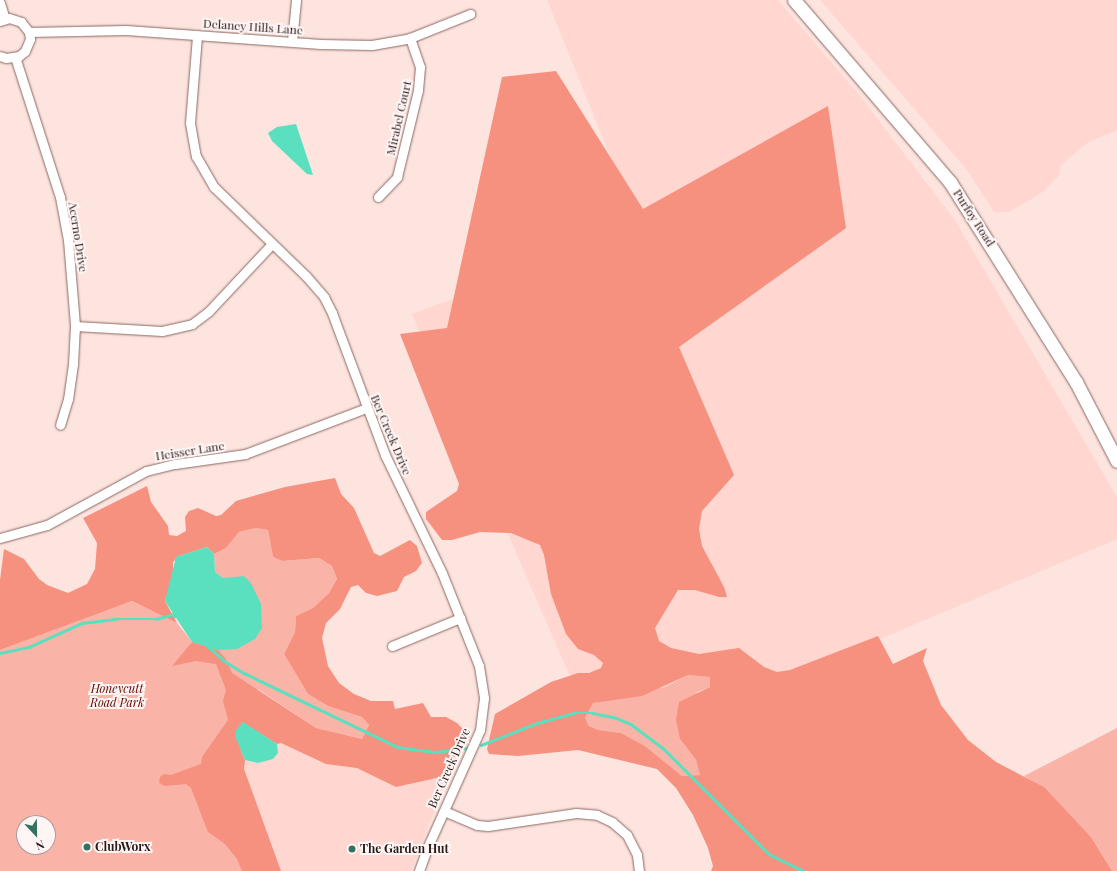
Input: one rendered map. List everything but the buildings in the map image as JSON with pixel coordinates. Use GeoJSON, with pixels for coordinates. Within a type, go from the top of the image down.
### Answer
{"type":"FeatureCollection","features":[{"type":"Feature","properties":{"kind":"street"},"geometry":{"type":"LineString","coordinates":[[292,41],[296,0]]}},
{"type":"Feature","properties":{"kind":"street","name":"Purfoy Road"},"geometry":{"type":"LineString","coordinates":[[794,0],[950,182],[1076,382],[1117,461]]}},
{"type":"Feature","properties":{"kind":"street"},"geometry":{"type":"LineString","coordinates":[[0,3],[2,20],[21,22],[28,32],[28,45],[25,51],[15,57],[0,56]]}},
{"type":"Feature","properties":{"kind":"street","name":"Delaney Hills Lane"},"geometry":{"type":"LineString","coordinates":[[28,32],[126,30],[197,36],[372,45],[410,38],[470,14]]}},
{"type":"Feature","properties":{"kind":"street","name":"Ber Creek Drive"},"geometry":{"type":"LineString","coordinates":[[197,36],[190,123],[196,156],[214,187],[306,276],[324,297],[337,327],[366,408],[460,618],[479,666],[484,709],[476,740],[444,811],[420,871]]}},
{"type":"Feature","properties":{"kind":"street","name":"Mirabel Court"},"geometry":{"type":"LineString","coordinates":[[378,197],[397,177],[418,90],[420,67],[410,38]]}},
{"type":"Feature","properties":{"kind":"street","name":"Acerno Drive"},"geometry":{"type":"LineString","coordinates":[[15,57],[60,197],[70,253],[75,326],[71,378],[60,425]]}},
{"type":"Feature","properties":{"kind":"street"},"geometry":{"type":"LineString","coordinates":[[75,326],[162,331],[192,324],[209,311],[272,244]]}},
{"type":"Feature","properties":{"kind":"street","name":"Heisser Lane"},"geometry":{"type":"LineString","coordinates":[[0,538],[47,525],[146,471],[174,464],[245,454],[366,408]]}},
{"type":"Feature","properties":{"kind":"street"},"geometry":{"type":"LineString","coordinates":[[392,646],[460,618]]}},
{"type":"Feature","properties":{"kind":"street"},"geometry":{"type":"LineString","coordinates":[[444,811],[477,825],[488,826],[576,813],[597,816],[612,822],[627,835],[636,855],[639,871]]}},
{"type":"Feature","properties":{"kind":"shaded area"},"geometry":{"type":"Polygon","coordinates":[[[547,0],[778,0],[860,96],[955,220],[1117,497],[1117,539],[788,678],[603,752],[412,314],[640,230],[547,0]]]}},
{"type":"Feature","properties":{"kind":"shaded area"},"geometry":{"type":"Polygon","coordinates":[[[820,0],[1117,0],[1117,130],[1087,143],[1061,165],[1059,175],[1043,192],[1009,212],[994,212],[967,170],[820,0]]]}},
{"type":"Feature","properties":{"kind":"shaded area"},"geometry":{"type":"Polygon","coordinates":[[[556,71],[643,209],[828,106],[846,228],[679,347],[734,475],[702,511],[699,529],[702,546],[724,587],[727,597],[719,597],[695,590],[678,590],[655,628],[659,641],[671,648],[699,654],[739,648],[764,667],[777,672],[790,670],[878,636],[893,664],[927,648],[923,661],[941,705],[968,740],[996,762],[1044,787],[1091,837],[1112,871],[711,871],[713,866],[708,848],[693,815],[676,788],[657,769],[578,750],[518,756],[489,754],[487,749],[495,714],[551,682],[578,673],[589,673],[601,668],[603,663],[594,655],[578,649],[566,634],[551,594],[544,555],[540,545],[511,533],[480,532],[452,540],[442,540],[426,519],[426,512],[457,491],[459,484],[400,334],[447,328],[502,77],[556,71]],[[688,675],[642,696],[593,703],[585,718],[589,726],[598,730],[621,733],[645,746],[682,776],[700,775],[696,760],[680,739],[676,720],[679,702],[710,687],[710,677],[688,675]]]}},
{"type":"Feature","properties":{"kind":"shaded area"},"geometry":{"type":"Polygon","coordinates":[[[296,124],[313,175],[307,174],[272,141],[268,133],[277,127],[296,124]]]}},
{"type":"Feature","properties":{"kind":"shaded area"},"geometry":{"type":"Polygon","coordinates":[[[335,478],[341,494],[354,508],[374,553],[380,556],[410,540],[417,546],[422,563],[416,571],[404,577],[397,591],[377,596],[366,593],[358,585],[351,587],[340,609],[326,623],[322,638],[328,666],[339,683],[354,694],[371,701],[393,701],[395,709],[423,703],[431,717],[446,717],[457,723],[463,729],[464,736],[450,767],[441,777],[396,787],[357,768],[326,764],[281,743],[277,744],[242,722],[241,751],[245,760],[244,769],[281,871],[242,871],[237,859],[225,844],[208,832],[191,788],[186,784],[165,786],[159,783],[160,777],[164,774],[171,775],[201,764],[202,757],[228,720],[223,701],[226,690],[216,664],[196,661],[172,666],[192,642],[218,650],[226,659],[232,673],[316,728],[362,739],[369,725],[362,717],[328,706],[308,694],[284,654],[295,632],[296,616],[313,608],[329,593],[337,579],[332,566],[319,558],[282,561],[273,557],[268,530],[256,528],[239,532],[226,548],[214,554],[207,547],[179,556],[173,562],[173,575],[165,601],[177,623],[132,601],[0,650],[0,580],[4,549],[24,559],[39,579],[47,585],[68,593],[87,584],[95,569],[97,543],[83,518],[147,486],[151,502],[168,526],[169,535],[177,536],[186,531],[185,517],[189,511],[198,508],[216,516],[221,515],[236,501],[285,487],[335,478]]]}},
{"type":"Feature","properties":{"kind":"shaded area"},"geometry":{"type":"Polygon","coordinates":[[[207,547],[214,554],[215,572],[223,578],[244,576],[251,583],[261,604],[262,628],[255,639],[237,649],[218,650],[192,642],[165,601],[176,557],[207,547]]]}},
{"type":"Feature","properties":{"kind":"shaded area"},"geometry":{"type":"Polygon","coordinates":[[[260,672],[458,750],[411,871],[275,871],[227,746],[260,672]]]}},
{"type":"Feature","properties":{"kind":"shaded area"},"geometry":{"type":"Polygon","coordinates":[[[243,722],[277,744],[278,753],[273,759],[258,763],[245,760],[235,736],[236,730],[243,722]]]}},
{"type":"Feature","properties":{"kind":"green space","name":"Honeycutt Road Park"},"geometry":{"type":"Polygon","coordinates":[[[256,528],[268,530],[273,557],[282,561],[319,558],[332,566],[337,579],[329,593],[313,608],[296,616],[295,632],[284,654],[308,694],[328,706],[362,717],[369,725],[362,739],[316,728],[258,689],[227,746],[275,871],[0,871],[0,650],[132,601],[177,623],[192,642],[223,578],[215,572],[214,554],[226,548],[239,532],[256,528]]]}},
{"type":"Feature","properties":{"kind":"green space"},"geometry":{"type":"Polygon","coordinates":[[[688,675],[710,677],[710,687],[697,692],[680,739],[696,760],[700,775],[682,776],[645,746],[621,733],[598,730],[589,726],[585,718],[593,703],[665,687],[688,675]]]}},
{"type":"Feature","properties":{"kind":"green space"},"geometry":{"type":"Polygon","coordinates":[[[1117,728],[1117,871],[1112,871],[1091,837],[1044,788],[1024,776],[1117,728]]]}},
{"type":"Feature","properties":{"kind":"waterway"},"geometry":{"type":"LineString","coordinates":[[0,653],[29,647],[82,623],[117,619],[156,619],[173,614],[175,616]]}},
{"type":"Feature","properties":{"kind":"waterway"},"geometry":{"type":"LineString","coordinates":[[207,645],[223,660],[244,673],[398,747],[435,752],[469,748]]}},
{"type":"Feature","properties":{"kind":"waterway"},"geometry":{"type":"LineString","coordinates":[[481,745],[537,723],[575,713],[593,713],[616,718],[631,724],[662,747],[769,854],[804,871]]}},
{"type":"Feature","properties":{"kind":"place","name":"ClubWorx"},"geometry":{"type":"Point","coordinates":[87,847]}},
{"type":"Feature","properties":{"kind":"place","name":"The Garden Hut"},"geometry":{"type":"Point","coordinates":[352,849]}}]}
